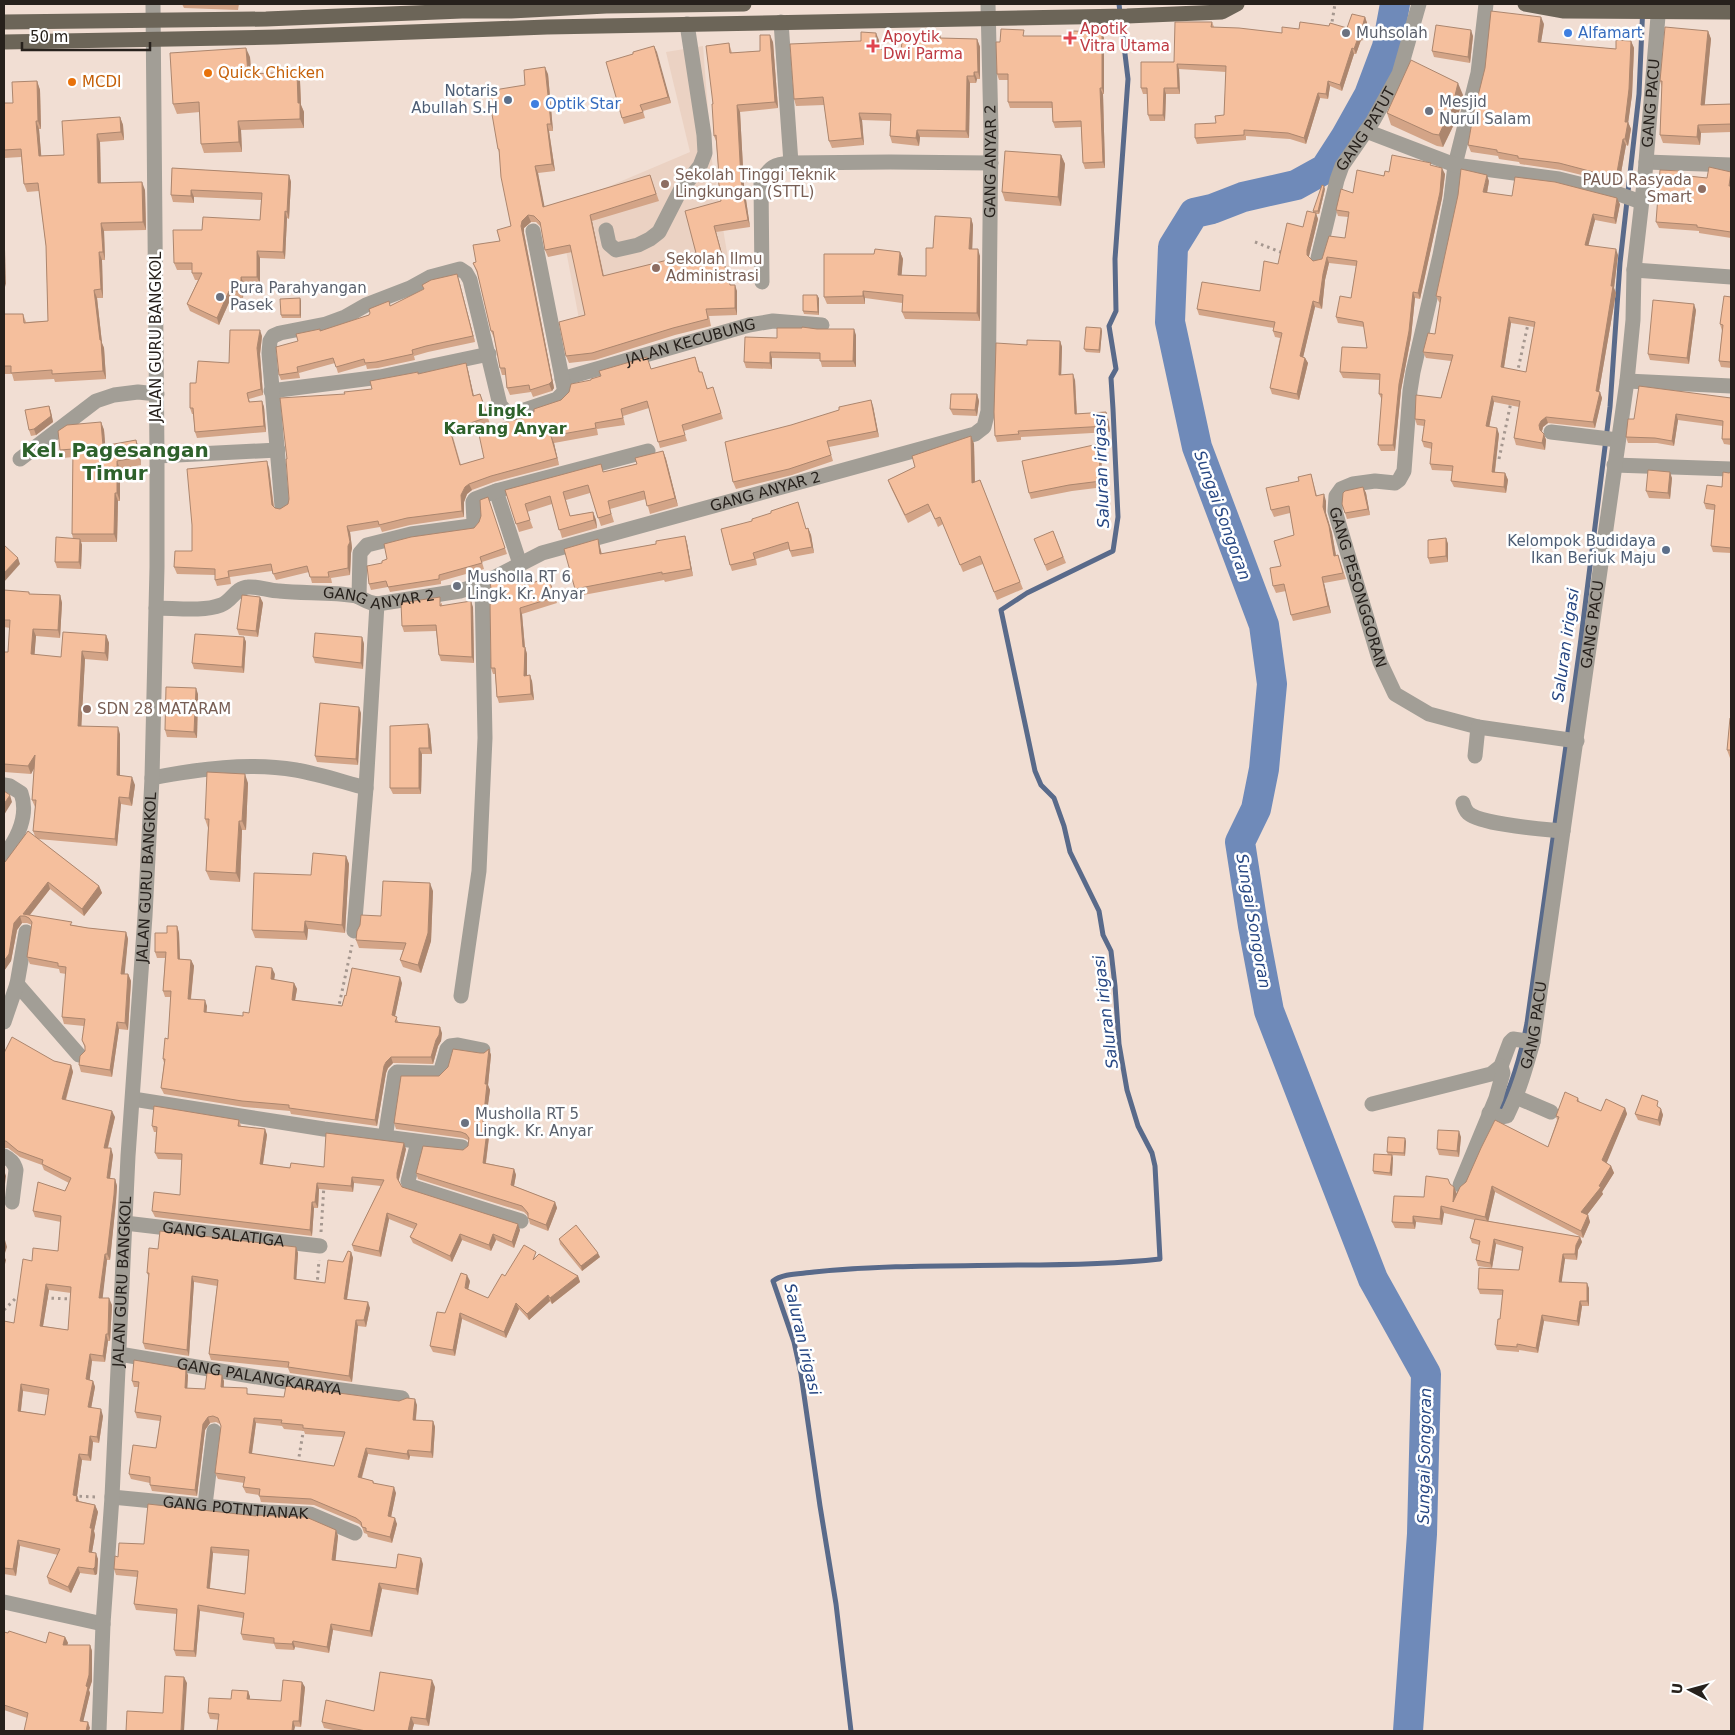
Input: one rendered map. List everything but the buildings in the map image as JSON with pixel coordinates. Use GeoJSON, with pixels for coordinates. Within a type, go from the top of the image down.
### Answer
{"type":"FeatureCollection","features":[{"type":"Feature","properties":{"kind":"main road"},"geometry":{"type":"LineString","coordinates":[[4,22],[153,21],[500,7],[744,4]]}},
{"type":"Feature","properties":{"kind":"main road"},"geometry":{"type":"LineString","coordinates":[[4,42],[154,40],[721,23],[1127,16],[1222,12],[1237,4]]}},
{"type":"Feature","properties":{"kind":"main road"},"geometry":{"type":"LineString","coordinates":[[1525,4],[1564,11],[1636,12],[1657,9],[1731,12]]}},
{"type":"Feature","properties":{"kind":"street","name":"JALAN GURU BANGKOL"},"geometry":{"type":"LineString","coordinates":[[99,1731],[128,1156],[145,916],[152,778],[157,456],[153,4]]}},
{"type":"Feature","properties":{"kind":"street"},"geometry":{"type":"LineString","coordinates":[[720,4],[721,23]]}},
{"type":"Feature","properties":{"kind":"street","name":"GANG ANYAR 2"},"geometry":{"type":"LineString","coordinates":[[156,608],[218,607],[226,603],[234,592],[244,587],[252,586],[276,591],[338,594],[358,597],[366,602],[377,604],[460,592],[482,584],[542,553],[975,434],[984,427],[988,411],[991,84],[988,4]]}},
{"type":"Feature","properties":{"kind":"street","name":"GANG PATUT"},"geometry":{"type":"LineString","coordinates":[[1318,258],[1337,180],[1346,158],[1373,121],[1399,74],[1418,4]]}},
{"type":"Feature","properties":{"kind":"street"},"geometry":{"type":"LineString","coordinates":[[1455,165],[1478,73],[1486,4]]}},
{"type":"Feature","properties":{"kind":"street"},"geometry":{"type":"LineString","coordinates":[[500,7],[500,29]]}},
{"type":"Feature","properties":{"kind":"street","name":"GANG PACU"},"geometry":{"type":"LineString","coordinates":[[1494,1115],[1507,1116],[1524,1076],[1527,1040],[1568,740],[1614,465],[1609,439],[1627,381],[1633,320],[1637,200],[1646,162],[1657,9]]}},
{"type":"Feature","properties":{"kind":"street"},"geometry":{"type":"LineString","coordinates":[[782,22],[791,163]]}},
{"type":"Feature","properties":{"kind":"street"},"geometry":{"type":"LineString","coordinates":[[606,230],[609,244],[616,250],[632,247],[650,239],[659,232],[677,197],[700,166],[705,153],[704,134],[687,24]]}},
{"type":"Feature","properties":{"kind":"street"},"geometry":{"type":"LineString","coordinates":[[1366,131],[1455,165],[1559,179],[1637,200]]}},
{"type":"Feature","properties":{"kind":"street"},"geometry":{"type":"LineString","coordinates":[[1646,162],[1731,164]]}},
{"type":"Feature","properties":{"kind":"street"},"geometry":{"type":"LineString","coordinates":[[762,282],[760,181],[769,168],[783,163],[991,163]]}},
{"type":"Feature","properties":{"kind":"street","name":"GANG PESONGGORAN"},"geometry":{"type":"LineString","coordinates":[[1455,165],[1443,236],[1413,372],[1404,471],[1395,483],[1375,481],[1353,484],[1341,490],[1336,496],[1334,511],[1380,662],[1395,694],[1429,714],[1478,727],[1568,740]]}},
{"type":"Feature","properties":{"kind":"street"},"geometry":{"type":"LineString","coordinates":[[532,232],[563,383]]}},
{"type":"Feature","properties":{"kind":"street","name":"JALAN KECUBUNG"},"geometry":{"type":"LineString","coordinates":[[282,506],[271,392],[269,353],[270,341],[273,336],[326,324],[345,317],[366,305],[410,288],[430,276],[460,269],[466,273],[470,280],[498,397],[502,409],[507,414],[519,413],[557,399],[564,392],[563,383],[749,325],[773,321],[822,325]]}},
{"type":"Feature","properties":{"kind":"street"},"geometry":{"type":"LineString","coordinates":[[1634,270],[1731,277]]}},
{"type":"Feature","properties":{"kind":"street"},"geometry":{"type":"LineString","coordinates":[[271,392],[380,377],[489,354]]}},
{"type":"Feature","properties":{"kind":"street"},"geometry":{"type":"LineString","coordinates":[[1627,381],[1731,386]]}},
{"type":"Feature","properties":{"kind":"street"},"geometry":{"type":"LineString","coordinates":[[20,458],[96,401],[114,395],[138,392],[157,394]]}},
{"type":"Feature","properties":{"kind":"street"},"geometry":{"type":"LineString","coordinates":[[1551,432],[1609,439]]}},
{"type":"Feature","properties":{"kind":"street"},"geometry":{"type":"LineString","coordinates":[[157,456],[278,450]]}},
{"type":"Feature","properties":{"kind":"street"},"geometry":{"type":"LineString","coordinates":[[358,597],[360,553],[366,545],[411,534],[471,526],[474,522],[473,502],[475,499],[496,491],[648,451]]}},
{"type":"Feature","properties":{"kind":"street"},"geometry":{"type":"LineString","coordinates":[[1614,465],[1731,469]]}},
{"type":"Feature","properties":{"kind":"street"},"geometry":{"type":"LineString","coordinates":[[496,491],[520,564]]}},
{"type":"Feature","properties":{"kind":"street"},"geometry":{"type":"LineString","coordinates":[[461,996],[479,872],[486,738],[482,584]]}},
{"type":"Feature","properties":{"kind":"street"},"geometry":{"type":"LineString","coordinates":[[354,931],[366,788],[377,604]]}},
{"type":"Feature","properties":{"kind":"street"},"geometry":{"type":"LineString","coordinates":[[1475,756],[1478,727]]}},
{"type":"Feature","properties":{"kind":"street"},"geometry":{"type":"LineString","coordinates":[[152,778],[191,771],[251,766],[296,770],[366,788]]}},
{"type":"Feature","properties":{"kind":"street"},"geometry":{"type":"LineString","coordinates":[[4,785],[10,786],[21,793],[23,809],[21,825],[13,844],[4,856]]}},
{"type":"Feature","properties":{"kind":"street"},"geometry":{"type":"LineString","coordinates":[[1463,803],[1466,812],[1488,821],[1556,830]]}},
{"type":"Feature","properties":{"kind":"street"},"geometry":{"type":"LineString","coordinates":[[4,1022],[17,984],[26,932]]}},
{"type":"Feature","properties":{"kind":"street"},"geometry":{"type":"LineString","coordinates":[[17,984],[79,1055]]}},
{"type":"Feature","properties":{"kind":"street"},"geometry":{"type":"LineString","coordinates":[[1372,1104],[1491,1074],[1501,1066],[1510,1042],[1513,1039],[1527,1040]]}},
{"type":"Feature","properties":{"kind":"street"},"geometry":{"type":"LineString","coordinates":[[385,1138],[393,1078],[397,1072],[438,1073],[441,1070],[450,1046],[458,1045],[483,1050]]}},
{"type":"Feature","properties":{"kind":"street"},"geometry":{"type":"LineString","coordinates":[[1460,1185],[1494,1115],[1503,1073],[1501,1066]]}},
{"type":"Feature","properties":{"kind":"street"},"geometry":{"type":"LineString","coordinates":[[1516,1097],[1551,1112]]}},
{"type":"Feature","properties":{"kind":"street"},"geometry":{"type":"LineString","coordinates":[[133,1099],[385,1138],[462,1147]]}},
{"type":"Feature","properties":{"kind":"street"},"geometry":{"type":"LineString","coordinates":[[418,1142],[408,1180],[410,1186],[521,1221]]}},
{"type":"Feature","properties":{"kind":"street"},"geometry":{"type":"LineString","coordinates":[[4,1156],[10,1159],[15,1165],[16,1170],[12,1202]]}},
{"type":"Feature","properties":{"kind":"street","name":"GANG SALATIGA"},"geometry":{"type":"LineString","coordinates":[[125,1223],[320,1246]]}},
{"type":"Feature","properties":{"kind":"street","name":"GANG PALANGKARAYA"},"geometry":{"type":"LineString","coordinates":[[119,1354],[311,1386],[402,1398]]}},
{"type":"Feature","properties":{"kind":"street"},"geometry":{"type":"LineString","coordinates":[[205,1505],[214,1431]]}},
{"type":"Feature","properties":{"kind":"street","name":"GANG POTNTIANAK"},"geometry":{"type":"LineString","coordinates":[[112,1497],[267,1512],[310,1514],[355,1533]]}},
{"type":"Feature","properties":{"kind":"street"},"geometry":{"type":"LineString","coordinates":[[4,1602],[103,1624]]}},
{"type":"Feature","properties":{"kind":"path"},"geometry":{"type":"LineString","coordinates":[[1329,34],[1335,4]]}},
{"type":"Feature","properties":{"kind":"path"},"geometry":{"type":"LineString","coordinates":[[1255,242],[1288,254]]}},
{"type":"Feature","properties":{"kind":"path"},"geometry":{"type":"LineString","coordinates":[[1515,381],[1528,323]]}},
{"type":"Feature","properties":{"kind":"path"},"geometry":{"type":"LineString","coordinates":[[1499,459],[1511,400]]}},
{"type":"Feature","properties":{"kind":"path"},"geometry":{"type":"LineString","coordinates":[[338,1015],[351,955]]}},
{"type":"Feature","properties":{"kind":"path"},"geometry":{"type":"LineString","coordinates":[[317,1294],[324,1178]]}},
{"type":"Feature","properties":{"kind":"path"},"geometry":{"type":"LineString","coordinates":[[4,1310],[17,1297],[27,1298]]}},
{"type":"Feature","properties":{"kind":"path"},"geometry":{"type":"LineString","coordinates":[[37,1298],[76,1299]]}},
{"type":"Feature","properties":{"kind":"path"},"geometry":{"type":"LineString","coordinates":[[298,1464],[304,1425]]}},
{"type":"Feature","properties":{"kind":"path"},"geometry":{"type":"LineString","coordinates":[[68,1495],[112,1497]]}},
{"type":"Feature","properties":{"kind":"shaded area","name":"Sekolah Tinggi Teknik Lingkungan (STTL)"},"geometry":{"type":"Polygon","coordinates":[[[703,46],[712,161],[731,277],[579,319],[558,208],[690,152],[666,52],[703,46]]]}},
{"type":"Feature","properties":{"kind":"waterway","name":"Saluran irigasi"},"geometry":{"type":"LineString","coordinates":[[851,1731],[836,1604],[801,1374],[794,1342],[773,1281],[782,1276],[792,1274],[865,1268],[1090,1264],[1160,1259],[1155,1166],[1152,1153],[1138,1126],[1127,1090],[1119,1044],[1111,951],[1103,935],[1099,911],[1070,852],[1064,826],[1054,798],[1041,785],[1035,771],[1001,610],[1027,593],[1113,551],[1118,517],[1111,378],[1116,369],[1109,326],[1116,311],[1115,259],[1128,79],[1119,4]]}},
{"type":"Feature","properties":{"kind":"waterway","name":"Sungai Songoran"},"geometry":{"type":"LineString","coordinates":[[1395,4],[1387,47],[1369,95],[1325,169],[1296,185],[1243,197],[1212,209],[1194,213],[1173,247],[1170,322],[1197,447],[1264,625],[1272,684],[1264,769],[1256,809],[1240,842],[1269,1011],[1373,1279],[1426,1374],[1422,1534],[1408,1731]]}},
{"type":"Feature","properties":{"kind":"waterway","name":"Saluran irigasi"},"geometry":{"type":"LineString","coordinates":[[1498,1113],[1516,1069],[1527,1023],[1580,646],[1610,407],[1620,263],[1639,94],[1643,4]]}},
{"type":"Feature","properties":{"kind":"place","name":"Muhsolah"},"geometry":{"type":"Point","coordinates":[1346,33]}},
{"type":"Feature","properties":{"kind":"place","name":"Alfamart"},"geometry":{"type":"Point","coordinates":[1568,33]}},
{"type":"Feature","properties":{"kind":"place","name":"Apotik Vitra Utama"},"geometry":{"type":"Point","coordinates":[1070,38]}},
{"type":"Feature","properties":{"kind":"place","name":"Apoytik Dwi Parma"},"geometry":{"type":"Point","coordinates":[873,46]}},
{"type":"Feature","properties":{"kind":"place","name":"Quick Chicken"},"geometry":{"type":"Point","coordinates":[208,73]}},
{"type":"Feature","properties":{"kind":"place","name":"MCDI"},"geometry":{"type":"Point","coordinates":[72,82]}},
{"type":"Feature","properties":{"kind":"place","name":"Notaris Abullah S.H"},"geometry":{"type":"Point","coordinates":[508,100]}},
{"type":"Feature","properties":{"kind":"place","name":"Optik Star"},"geometry":{"type":"Point","coordinates":[535,104]}},
{"type":"Feature","properties":{"kind":"place","name":"Mesjid Nurul Salam"},"geometry":{"type":"Point","coordinates":[1429,111]}},
{"type":"Feature","properties":{"kind":"place","name":"Sekolah Tinggi Teknik Lingkungan (STTL)"},"geometry":{"type":"Point","coordinates":[665,184]}},
{"type":"Feature","properties":{"kind":"place","name":"PAUD Rasyada Smart"},"geometry":{"type":"Point","coordinates":[1702,189]}},
{"type":"Feature","properties":{"kind":"place","name":"Sekolah Ilmu Administrasi"},"geometry":{"type":"Point","coordinates":[656,268]}},
{"type":"Feature","properties":{"kind":"place","name":"Pura Parahyangan Pasek"},"geometry":{"type":"Point","coordinates":[220,297]}},
{"type":"Feature","properties":{"kind":"place","name":"Kelompok Budidaya Ikan Beriuk Maju"},"geometry":{"type":"Point","coordinates":[1666,550]}},
{"type":"Feature","properties":{"kind":"place","name":"Musholla RT 6 Lingk. Kr. Anyar"},"geometry":{"type":"Point","coordinates":[457,586]}},
{"type":"Feature","properties":{"kind":"place","name":"SDN 28 MATARAM"},"geometry":{"type":"Point","coordinates":[87,709]}},
{"type":"Feature","properties":{"kind":"place","name":"Musholla RT 5 Lingk. Kr. Anyar"},"geometry":{"type":"Point","coordinates":[465,1123]}},
{"type":"Feature","properties":{"kind":"district","name":"Lingk. Karang Anyar"},"geometry":{"type":"Point","coordinates":[505,419]}},
{"type":"Feature","properties":{"kind":"district","name":"Kel. Pagesangan Timur"},"geometry":{"type":"Point","coordinates":[115,462]}}]}
